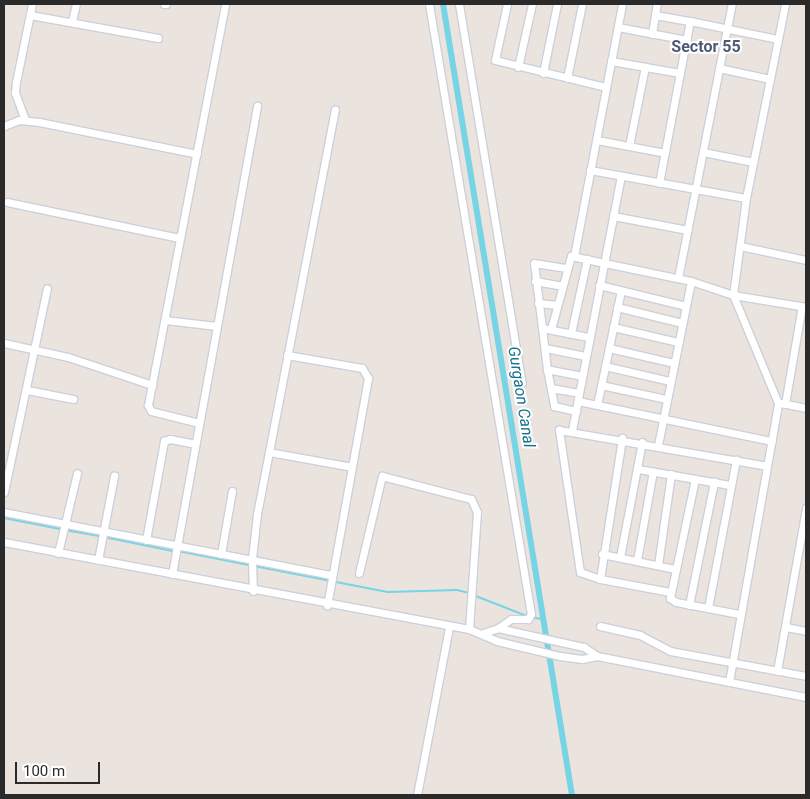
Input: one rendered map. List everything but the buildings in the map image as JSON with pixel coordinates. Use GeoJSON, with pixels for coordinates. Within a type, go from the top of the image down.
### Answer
{"type":"FeatureCollection","features":[{"type":"Feature","properties":{"kind":"street"},"geometry":{"type":"LineString","coordinates":[[24,120],[15,93],[32,4]]}},
{"type":"Feature","properties":{"kind":"street"},"geometry":{"type":"LineString","coordinates":[[72,22],[76,4]]}},
{"type":"Feature","properties":{"kind":"street"},"geometry":{"type":"LineString","coordinates":[[199,423],[149,410],[179,238],[225,4]]}},
{"type":"Feature","properties":{"kind":"street"},"geometry":{"type":"LineString","coordinates":[[429,4],[530,617],[511,618],[498,628],[484,633]]}},
{"type":"Feature","properties":{"kind":"street"},"geometry":{"type":"LineString","coordinates":[[459,4],[522,383]]}},
{"type":"Feature","properties":{"kind":"street"},"geometry":{"type":"LineString","coordinates":[[506,4],[494,60],[518,68],[606,87]]}},
{"type":"Feature","properties":{"kind":"street"},"geometry":{"type":"LineString","coordinates":[[518,68],[532,4]]}},
{"type":"Feature","properties":{"kind":"street"},"geometry":{"type":"LineString","coordinates":[[543,73],[557,4]]}},
{"type":"Feature","properties":{"kind":"street"},"geometry":{"type":"LineString","coordinates":[[567,78],[582,4]]}},
{"type":"Feature","properties":{"kind":"street"},"geometry":{"type":"LineString","coordinates":[[574,256],[622,4]]}},
{"type":"Feature","properties":{"kind":"street"},"geometry":{"type":"LineString","coordinates":[[652,34],[656,4]]}},
{"type":"Feature","properties":{"kind":"street"},"geometry":{"type":"LineString","coordinates":[[678,278],[732,4]]}},
{"type":"Feature","properties":{"kind":"street"},"geometry":{"type":"LineString","coordinates":[[782,403],[733,295],[746,198],[785,4]]}},
{"type":"Feature","properties":{"kind":"street"},"geometry":{"type":"LineString","coordinates":[[655,14],[778,39]]}},
{"type":"Feature","properties":{"kind":"street"},"geometry":{"type":"LineString","coordinates":[[30,15],[158,38]]}},
{"type":"Feature","properties":{"kind":"street"},"geometry":{"type":"LineString","coordinates":[[659,183],[690,21]]}},
{"type":"Feature","properties":{"kind":"street"},"geometry":{"type":"LineString","coordinates":[[618,27],[687,40]]}},
{"type":"Feature","properties":{"kind":"street"},"geometry":{"type":"LineString","coordinates":[[611,60],[680,73]]}},
{"type":"Feature","properties":{"kind":"street"},"geometry":{"type":"LineString","coordinates":[[629,146],[645,67]]}},
{"type":"Feature","properties":{"kind":"street"},"geometry":{"type":"LineString","coordinates":[[719,68],[770,79]]}},
{"type":"Feature","properties":{"kind":"street"},"geometry":{"type":"LineString","coordinates":[[172,574],[257,106]]}},
{"type":"Feature","properties":{"kind":"street"},"geometry":{"type":"LineString","coordinates":[[253,591],[252,564],[269,452],[335,109]]}},
{"type":"Feature","properties":{"kind":"street"},"geometry":{"type":"LineString","coordinates":[[4,126],[24,120],[197,154]]}},
{"type":"Feature","properties":{"kind":"street"},"geometry":{"type":"LineString","coordinates":[[597,140],[665,152]]}},
{"type":"Feature","properties":{"kind":"street"},"geometry":{"type":"LineString","coordinates":[[703,152],[753,162]]}},
{"type":"Feature","properties":{"kind":"street"},"geometry":{"type":"LineString","coordinates":[[590,170],[746,198]]}},
{"type":"Feature","properties":{"kind":"street"},"geometry":{"type":"LineString","coordinates":[[572,430],[588,337],[621,176]]}},
{"type":"Feature","properties":{"kind":"street"},"geometry":{"type":"LineString","coordinates":[[7,202],[179,238]]}},
{"type":"Feature","properties":{"kind":"street"},"geometry":{"type":"LineString","coordinates":[[614,216],[688,230]]}},
{"type":"Feature","properties":{"kind":"street"},"geometry":{"type":"LineString","coordinates":[[740,246],[806,260]]}},
{"type":"Feature","properties":{"kind":"street"},"geometry":{"type":"LineString","coordinates":[[551,329],[570,257],[574,256],[691,281],[733,295],[804,306],[767,466],[739,614],[729,682]]}},
{"type":"Feature","properties":{"kind":"street"},"geometry":{"type":"LineString","coordinates":[[571,333],[587,258]]}},
{"type":"Feature","properties":{"kind":"street"},"geometry":{"type":"LineString","coordinates":[[567,268],[536,262],[533,266],[554,406],[576,411]]}},
{"type":"Feature","properties":{"kind":"street"},"geometry":{"type":"LineString","coordinates":[[535,281],[562,286]]}},
{"type":"Feature","properties":{"kind":"street"},"geometry":{"type":"LineString","coordinates":[[658,445],[691,281]]}},
{"type":"Feature","properties":{"kind":"street"},"geometry":{"type":"LineString","coordinates":[[600,285],[686,306]]}},
{"type":"Feature","properties":{"kind":"street"},"geometry":{"type":"LineString","coordinates":[[4,492],[6,464],[27,390],[47,288]]}},
{"type":"Feature","properties":{"kind":"street"},"geometry":{"type":"LineString","coordinates":[[597,405],[621,290]]}},
{"type":"Feature","properties":{"kind":"street"},"geometry":{"type":"LineString","coordinates":[[538,302],[557,305]]}},
{"type":"Feature","properties":{"kind":"street"},"geometry":{"type":"LineString","coordinates":[[617,307],[682,323]]}},
{"type":"Feature","properties":{"kind":"street"},"geometry":{"type":"LineString","coordinates":[[165,320],[217,326]]}},
{"type":"Feature","properties":{"kind":"street"},"geometry":{"type":"LineString","coordinates":[[613,327],[678,342]]}},
{"type":"Feature","properties":{"kind":"street"},"geometry":{"type":"LineString","coordinates":[[542,328],[588,337]]}},
{"type":"Feature","properties":{"kind":"street"},"geometry":{"type":"LineString","coordinates":[[4,343],[35,349],[152,386]]}},
{"type":"Feature","properties":{"kind":"street"},"geometry":{"type":"LineString","coordinates":[[545,348],[585,356]]}},
{"type":"Feature","properties":{"kind":"street"},"geometry":{"type":"LineString","coordinates":[[609,348],[674,363]]}},
{"type":"Feature","properties":{"kind":"street"},"geometry":{"type":"LineString","coordinates":[[287,354],[362,368],[367,374],[327,605]]}},
{"type":"Feature","properties":{"kind":"street"},"geometry":{"type":"LineString","coordinates":[[605,366],[670,381]]}},
{"type":"Feature","properties":{"kind":"street"},"geometry":{"type":"LineString","coordinates":[[548,369],[582,376]]}},
{"type":"Feature","properties":{"kind":"street"},"geometry":{"type":"LineString","coordinates":[[601,385],[666,399]]}},
{"type":"Feature","properties":{"kind":"street"},"geometry":{"type":"LineString","coordinates":[[551,388],[579,393]]}},
{"type":"Feature","properties":{"kind":"street"},"geometry":{"type":"LineString","coordinates":[[27,390],[73,399]]}},
{"type":"Feature","properties":{"kind":"street"},"geometry":{"type":"LineString","coordinates":[[578,401],[772,441]]}},
{"type":"Feature","properties":{"kind":"street"},"geometry":{"type":"LineString","coordinates":[[782,403],[806,408]]}},
{"type":"Feature","properties":{"kind":"street"},"geometry":{"type":"LineString","coordinates":[[670,592],[582,575],[578,568],[558,436],[560,429],[622,438],[767,466]]}},
{"type":"Feature","properties":{"kind":"street"},"geometry":{"type":"LineString","coordinates":[[600,579],[602,554],[622,438]]}},
{"type":"Feature","properties":{"kind":"street"},"geometry":{"type":"LineString","coordinates":[[146,540],[164,441],[170,439],[195,444]]}},
{"type":"Feature","properties":{"kind":"street"},"geometry":{"type":"LineString","coordinates":[[620,557],[642,442]]}},
{"type":"Feature","properties":{"kind":"street"},"geometry":{"type":"LineString","coordinates":[[269,452],[352,467]]}},
{"type":"Feature","properties":{"kind":"street"},"geometry":{"type":"LineString","coordinates":[[708,608],[736,460]]}},
{"type":"Feature","properties":{"kind":"street"},"geometry":{"type":"LineString","coordinates":[[638,469],[730,484]]}},
{"type":"Feature","properties":{"kind":"street"},"geometry":{"type":"LineString","coordinates":[[637,560],[653,471]]}},
{"type":"Feature","properties":{"kind":"street"},"geometry":{"type":"LineString","coordinates":[[58,552],[78,473]]}},
{"type":"Feature","properties":{"kind":"street"},"geometry":{"type":"LineString","coordinates":[[658,565],[671,474]]}},
{"type":"Feature","properties":{"kind":"street"},"geometry":{"type":"LineString","coordinates":[[98,560],[114,476]]}},
{"type":"Feature","properties":{"kind":"street"},"geometry":{"type":"LineString","coordinates":[[360,574],[380,480],[388,476],[466,497],[475,503],[469,629]]}},
{"type":"Feature","properties":{"kind":"street"},"geometry":{"type":"LineString","coordinates":[[695,479],[670,592],[673,602],[739,614]]}},
{"type":"Feature","properties":{"kind":"street"},"geometry":{"type":"LineString","coordinates":[[689,604],[714,482]]}},
{"type":"Feature","properties":{"kind":"street"},"geometry":{"type":"LineString","coordinates":[[221,554],[232,491]]}},
{"type":"Feature","properties":{"kind":"street"},"geometry":{"type":"LineString","coordinates":[[778,671],[806,508]]}},
{"type":"Feature","properties":{"kind":"street"},"geometry":{"type":"LineString","coordinates":[[4,512],[64,528],[146,540],[176,549],[221,554],[252,564],[331,580]]}},
{"type":"Feature","properties":{"kind":"street"},"geometry":{"type":"LineString","coordinates":[[4,542],[327,605],[469,629],[484,633],[491,639],[534,651],[582,658],[597,656],[806,697]]}},
{"type":"Feature","properties":{"kind":"street"},"geometry":{"type":"LineString","coordinates":[[602,554],[675,569]]}},
{"type":"Feature","properties":{"kind":"street"},"geometry":{"type":"LineString","coordinates":[[600,626],[640,635],[670,651],[806,676]]}},
{"type":"Feature","properties":{"kind":"street"},"geometry":{"type":"LineString","coordinates":[[417,795],[449,627]]}},
{"type":"Feature","properties":{"kind":"street"},"geometry":{"type":"LineString","coordinates":[[786,627],[806,631]]}},
{"type":"Feature","properties":{"kind":"street"},"geometry":{"type":"LineString","coordinates":[[498,628],[584,647],[597,656]]}},
{"type":"Feature","properties":{"kind":"waterway","name":"Gurgaon Canal"},"geometry":{"type":"LineString","coordinates":[[443,4],[572,795]]}},
{"type":"Feature","properties":{"kind":"waterway"},"geometry":{"type":"LineString","coordinates":[[4,518],[60,529]]}},
{"type":"Feature","properties":{"kind":"waterway"},"geometry":{"type":"LineString","coordinates":[[65,530],[100,536]]}},
{"type":"Feature","properties":{"kind":"waterway"},"geometry":{"type":"LineString","coordinates":[[104,537],[173,551]]}},
{"type":"Feature","properties":{"kind":"waterway"},"geometry":{"type":"LineString","coordinates":[[178,551],[249,565]]}},
{"type":"Feature","properties":{"kind":"waterway"},"geometry":{"type":"LineString","coordinates":[[254,566],[388,592],[457,590],[469,593]]}},
{"type":"Feature","properties":{"kind":"waterway"},"geometry":{"type":"LineString","coordinates":[[473,595],[527,616]]}},
{"type":"Feature","properties":{"kind":"waterway"},"geometry":{"type":"LineString","coordinates":[[531,617],[541,619]]}},
{"type":"Feature","properties":{"kind":"district","name":"Sector 55"},"geometry":{"type":"Point","coordinates":[706,47]}}]}
